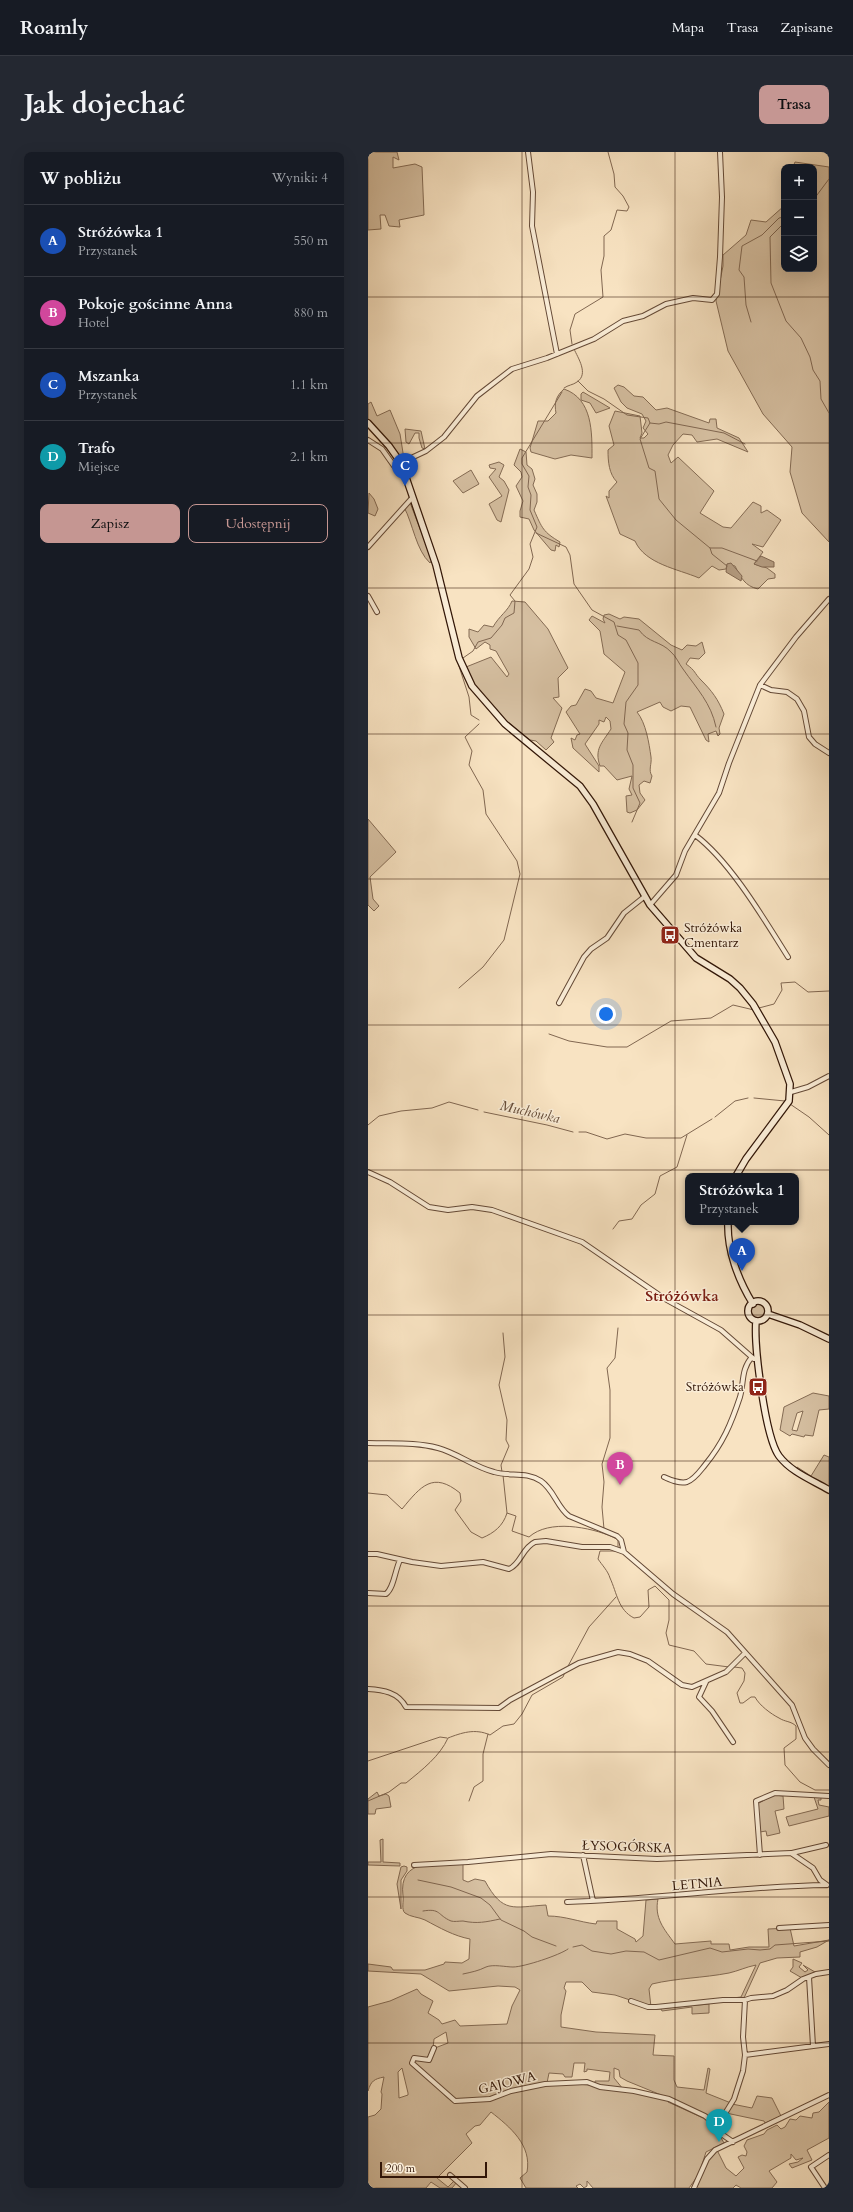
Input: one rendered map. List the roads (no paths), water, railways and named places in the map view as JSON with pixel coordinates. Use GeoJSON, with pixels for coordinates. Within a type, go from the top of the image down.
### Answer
{"type":"FeatureCollection","features":[{"type":"Feature","properties":{"kind":"main road"},"geometry":{"type":"LineString","coordinates":[[368,423],[389,446],[401,463],[436,565],[460,658],[472,686],[504,724],[570,778],[587,795],[644,897],[696,958],[730,979],[757,1009],[783,1061],[791,1092],[788,1103],[746,1159],[738,1173]]}},
{"type":"Feature","properties":{"kind":"main road"},"geometry":{"type":"LineString","coordinates":[[728,1225],[731,1251],[741,1283],[753,1304]]}},
{"type":"Feature","properties":{"kind":"main road"},"geometry":{"type":"LineString","coordinates":[[756,1321],[764,1320],[768,1314],[768,1310],[764,1303],[756,1302],[753,1304],[749,1313],[756,1321],[755,1339],[769,1434],[776,1451],[794,1470],[829,1490]]}},
{"type":"Feature","properties":{"kind":"main road"},"geometry":{"type":"LineString","coordinates":[[768,1314],[800,1325],[829,1339]]}},
{"type":"Feature","properties":{"kind":"street"},"geometry":{"type":"LineString","coordinates":[[528,152],[534,192],[532,226],[557,354]]}},
{"type":"Feature","properties":{"kind":"street"},"geometry":{"type":"LineString","coordinates":[[368,440],[382,449],[394,466],[430,448],[450,432],[466,408],[503,374],[594,339],[623,321],[643,316],[666,304],[694,298],[712,300],[717,294],[720,257],[722,197],[720,152]]}},
{"type":"Feature","properties":{"kind":"street"},"geometry":{"type":"LineString","coordinates":[[368,547],[412,498]]}},
{"type":"Feature","properties":{"kind":"street"},"geometry":{"type":"LineString","coordinates":[[368,596],[377,612]]}},
{"type":"Feature","properties":{"kind":"street"},"geometry":{"type":"LineString","coordinates":[[650,905],[676,875],[685,851],[719,793],[729,763],[760,685],[796,637],[829,599]]}},
{"type":"Feature","properties":{"kind":"street"},"geometry":{"type":"LineString","coordinates":[[760,685],[771,690],[787,692],[797,699],[804,711],[810,737],[815,744],[829,753]]}},
{"type":"Feature","properties":{"kind":"street"},"geometry":{"type":"LineString","coordinates":[[695,835],[709,847],[730,872],[788,957]]}},
{"type":"Feature","properties":{"kind":"street"},"geometry":{"type":"LineString","coordinates":[[559,1003],[588,953],[607,938],[624,914],[644,897]]}},
{"type":"Feature","properties":{"kind":"street"},"geometry":{"type":"LineString","coordinates":[[791,1092],[808,1087],[829,1076]]}},
{"type":"Feature","properties":{"kind":"street"},"geometry":{"type":"LineString","coordinates":[[368,1172],[390,1182],[429,1207],[448,1210],[472,1207],[492,1210],[582,1242],[665,1299],[721,1330],[752,1357],[758,1358]]}},
{"type":"Feature","properties":{"kind":"street"},"geometry":{"type":"LineString","coordinates":[[664,1477],[674,1481],[689,1481],[700,1472],[720,1447],[726,1437],[740,1396],[744,1367],[752,1357]]}},
{"type":"Feature","properties":{"kind":"street"},"geometry":{"type":"LineString","coordinates":[[368,1443],[404,1443],[438,1448],[468,1462],[500,1474],[529,1475],[542,1481],[554,1495],[564,1512],[573,1518],[604,1530],[621,1540],[624,1552]]}},
{"type":"Feature","properties":{"kind":"street"},"geometry":{"type":"LineString","coordinates":[[368,1554],[378,1554],[400,1560],[441,1566],[483,1562],[509,1569],[516,1564],[527,1545],[535,1542],[617,1548],[624,1552],[673,1594],[727,1632],[792,1705],[806,1738],[813,1749],[829,1765]]}},
{"type":"Feature","properties":{"kind":"street"},"geometry":{"type":"LineString","coordinates":[[368,1593],[386,1594],[391,1590],[395,1571],[400,1560]]}},
{"type":"Feature","properties":{"kind":"street"},"geometry":{"type":"LineString","coordinates":[[368,1689],[386,1691],[397,1696],[406,1707],[494,1709],[566,1672],[579,1663],[593,1659],[624,1653],[648,1661],[682,1685],[692,1687],[728,1671],[732,1665],[745,1653]]}},
{"type":"Feature","properties":{"kind":"street"},"geometry":{"type":"LineString","coordinates":[[706,1682],[699,1697],[712,1711],[733,1742]]}},
{"type":"Feature","properties":{"kind":"street"},"geometry":{"type":"LineString","coordinates":[[760,1855],[756,1801],[774,1793],[829,1796]]}},
{"type":"Feature","properties":{"kind":"street","name":"ŁYSOGÓRSKA"},"geometry":{"type":"LineString","coordinates":[[414,1864],[468,1862],[541,1854],[657,1859],[791,1854],[826,1845]]}},
{"type":"Feature","properties":{"kind":"street"},"geometry":{"type":"LineString","coordinates":[[791,1854],[813,1868],[820,1880],[828,1885]]}},
{"type":"Feature","properties":{"kind":"street"},"geometry":{"type":"LineString","coordinates":[[583,1856],[593,1901]]}},
{"type":"Feature","properties":{"kind":"street","name":"LETNIA"},"geometry":{"type":"LineString","coordinates":[[567,1902],[627,1900],[788,1886],[828,1885]]}},
{"type":"Feature","properties":{"kind":"street"},"geometry":{"type":"LineString","coordinates":[[779,1928],[829,1925]]}},
{"type":"Feature","properties":{"kind":"street"},"geometry":{"type":"LineString","coordinates":[[631,2001],[648,2007],[656,2007],[723,2000],[745,2000],[777,1995],[809,1977],[829,1972]]}},
{"type":"Feature","properties":{"kind":"street"},"geometry":{"type":"LineString","coordinates":[[809,1977],[813,2046]]}},
{"type":"Feature","properties":{"kind":"street"},"geometry":{"type":"LineString","coordinates":[[719,2128],[724,2114],[738,2092],[745,2055],[743,2037],[745,2000]]}},
{"type":"Feature","properties":{"kind":"street"},"geometry":{"type":"LineString","coordinates":[[745,2055],[829,2044]]}},
{"type":"Feature","properties":{"kind":"street","name":"GAJOWA"},"geometry":{"type":"LineString","coordinates":[[434,2048],[429,2060],[414,2058],[412,2063],[455,2101],[490,2099],[512,2091],[545,2084],[587,2082],[600,2087],[634,2091],[669,2099],[705,2116],[719,2128],[722,2134],[733,2142]]}},
{"type":"Feature","properties":{"kind":"street"},"geometry":{"type":"LineString","coordinates":[[694,2188],[710,2154],[829,2095]]}},
{"type":"Feature","properties":{"kind":"street"},"geometry":{"type":"LineString","coordinates":[[825,2188],[811,2167],[829,2155]]}},
{"type":"Feature","properties":{"kind":"street"},"geometry":{"type":"LineString","coordinates":[[450,2175],[465,2188]]}},
{"type":"Feature","properties":{"kind":"waterway"},"geometry":{"type":"LineString","coordinates":[[572,344],[570,330],[575,314],[603,297],[601,270],[604,256],[604,236],[611,230],[617,210],[627,211],[629,207],[623,196],[615,187],[614,174],[608,152]]}},
{"type":"Feature","properties":{"kind":"waterway"},"geometry":{"type":"LineString","coordinates":[[817,195],[829,179]]}},
{"type":"Feature","properties":{"kind":"waterway"},"geometry":{"type":"LineString","coordinates":[[751,322],[746,305],[744,277],[739,270],[742,246],[762,235],[781,218]]}},
{"type":"Feature","properties":{"kind":"waterway"},"geometry":{"type":"LineString","coordinates":[[781,226],[770,237],[771,283],[786,321],[801,338],[810,357],[813,370],[820,381],[821,399],[829,413]]}},
{"type":"Feature","properties":{"kind":"waterway"},"geometry":{"type":"LineString","coordinates":[[564,388],[577,382],[582,375],[582,366],[574,349]]}},
{"type":"Feature","properties":{"kind":"waterway"},"geometry":{"type":"LineString","coordinates":[[578,381],[588,391],[604,399],[627,415],[648,418],[650,423],[640,439],[649,468],[655,471],[659,499],[676,520],[710,548],[722,548],[757,561]]}},
{"type":"Feature","properties":{"kind":"waterway"},"geometry":{"type":"LineString","coordinates":[[463,658],[473,651],[478,642],[491,638],[502,625],[505,618],[514,613],[515,601],[510,595],[529,569],[533,557],[530,544],[537,527],[530,510],[531,495],[528,487],[529,476],[522,464],[522,458],[562,392]]}},
{"type":"Feature","properties":{"kind":"waterway"},"geometry":{"type":"LineString","coordinates":[[650,423],[659,424],[666,422],[724,433],[745,444]]}},
{"type":"Feature","properties":{"kind":"waterway"},"geometry":{"type":"LineString","coordinates":[[536,533],[566,547],[570,555],[574,584],[592,610],[614,622],[618,635],[626,640],[638,663],[638,685],[626,702],[624,724],[628,733],[627,750],[633,765],[633,788],[640,803],[632,822]]}},
{"type":"Feature","properties":{"kind":"waterway"},"geometry":{"type":"LineString","coordinates":[[710,548],[712,554],[727,566]]}},
{"type":"Feature","properties":{"kind":"waterway"},"geometry":{"type":"LineString","coordinates":[[617,626],[639,630],[650,640],[667,648],[673,654],[707,703],[714,718],[716,727]]}},
{"type":"Feature","properties":{"kind":"waterway"},"geometry":{"type":"LineString","coordinates":[[457,660],[469,697],[471,715],[479,720]]}},
{"type":"Feature","properties":{"kind":"waterway"},"geometry":{"type":"LineString","coordinates":[[459,988],[483,967],[504,940],[520,874],[517,861],[486,814],[483,790],[469,765],[472,751],[465,737],[479,724]]}},
{"type":"Feature","properties":{"kind":"waterway"},"geometry":{"type":"LineString","coordinates":[[759,1008],[774,1004],[782,990],[781,983],[795,982],[808,992],[829,991]]}},
{"type":"Feature","properties":{"kind":"waterway"},"geometry":{"type":"LineString","coordinates":[[549,1034],[569,1041],[607,1047],[627,1047],[671,1021],[711,1018],[733,1005],[754,1010]]}},
{"type":"Feature","properties":{"kind":"waterway","name":"Muchówka"},"geometry":{"type":"LineString","coordinates":[[715,1117],[735,1101],[748,1098]]}},
{"type":"Feature","properties":{"kind":"waterway","name":"Muchówka"},"geometry":{"type":"LineString","coordinates":[[754,1098],[785,1101]]}},
{"type":"Feature","properties":{"kind":"waterway","name":"Muchówka"},"geometry":{"type":"LineString","coordinates":[[368,1125],[379,1116],[401,1111],[432,1108],[449,1102],[478,1110]]}},
{"type":"Feature","properties":{"kind":"waterway","name":"Muchówka"},"geometry":{"type":"LineString","coordinates":[[790,1104],[809,1117],[829,1135]]}},
{"type":"Feature","properties":{"kind":"waterway","name":"Muchówka"},"geometry":{"type":"LineString","coordinates":[[484,1112],[573,1132]]}},
{"type":"Feature","properties":{"kind":"waterway","name":"Muchówka"},"geometry":{"type":"LineString","coordinates":[[579,1132],[586,1132],[607,1139],[625,1134],[646,1138],[681,1138],[712,1119]]}},
{"type":"Feature","properties":{"kind":"waterway"},"geometry":{"type":"LineString","coordinates":[[613,1229],[619,1221],[632,1219],[641,1205],[655,1194],[660,1176],[677,1167],[687,1135]]}},
{"type":"Feature","properties":{"kind":"waterway"},"geometry":{"type":"LineString","coordinates":[[604,1529],[602,1507],[604,1482],[602,1464],[610,1438],[610,1390],[607,1368],[615,1358],[618,1328]]}},
{"type":"Feature","properties":{"kind":"waterway"},"geometry":{"type":"LineString","coordinates":[[502,1472],[501,1465],[509,1446],[506,1440],[507,1420],[499,1385],[505,1357],[503,1333]]}},
{"type":"Feature","properties":{"kind":"waterway"},"geometry":{"type":"LineString","coordinates":[[503,1475],[507,1513]]}},
{"type":"Feature","properties":{"kind":"waterway"},"geometry":{"type":"LineString","coordinates":[[368,1493],[387,1495],[402,1509],[415,1494],[428,1484],[435,1482],[442,1483],[451,1486],[460,1493],[461,1501],[455,1510],[471,1532],[482,1538],[498,1528],[503,1522],[507,1513],[516,1516],[512,1531],[529,1537],[537,1531],[547,1528],[570,1526],[593,1530],[613,1537],[618,1540],[618,1548]]}},
{"type":"Feature","properties":{"kind":"waterway"},"geometry":{"type":"LineString","coordinates":[[615,1551],[600,1551],[598,1559],[608,1573],[624,1610],[634,1618],[640,1617],[649,1607],[648,1590],[655,1586],[669,1600],[669,1620],[666,1633],[669,1645],[694,1651],[706,1664],[729,1667]]}},
{"type":"Feature","properties":{"kind":"waterway"},"geometry":{"type":"LineString","coordinates":[[567,1668],[589,1627],[616,1597]]}},
{"type":"Feature","properties":{"kind":"waterway"},"geometry":{"type":"LineString","coordinates":[[734,1667],[742,1668],[745,1673],[744,1681],[737,1693],[740,1703],[743,1703],[751,1697],[755,1697],[769,1712],[796,1726],[796,1739],[784,1748],[785,1765],[800,1782],[815,1790],[829,1790]]}},
{"type":"Feature","properties":{"kind":"waterway"},"geometry":{"type":"LineString","coordinates":[[368,1801],[389,1792],[401,1783],[406,1783],[435,1757],[445,1745],[448,1738],[463,1733],[474,1732],[490,1735],[503,1726],[514,1724],[522,1714],[532,1695],[563,1677],[565,1672]]}},
{"type":"Feature","properties":{"kind":"waterway"},"geometry":{"type":"LineString","coordinates":[[469,1801],[474,1787],[483,1781],[483,1754],[488,1734]]}},
{"type":"Feature","properties":{"kind":"waterway"},"geometry":{"type":"LineString","coordinates":[[368,1761],[440,1737],[447,1738]]}},
{"type":"Feature","properties":{"kind":"waterway"},"geometry":{"type":"LineString","coordinates":[[418,1880],[451,1887],[481,1898],[490,1905],[501,1920],[524,1931],[532,1937],[556,1946]]}},
{"type":"Feature","properties":{"kind":"waterway"},"geometry":{"type":"LineString","coordinates":[[423,1911],[436,1911],[452,1921],[486,1922],[500,1919]]}},
{"type":"Feature","properties":{"kind":"waterway"},"geometry":{"type":"LineString","coordinates":[[573,1947],[582,1945],[592,1951],[611,1954],[626,1951],[644,1952],[659,1960],[710,1948],[722,1952],[748,1949],[760,1950],[770,1949],[775,1945],[829,1941]]}},
{"type":"Feature","properties":{"kind":"waterway"},"geometry":{"type":"LineString","coordinates":[[463,1974],[489,1966],[513,1967],[525,1965],[550,1957],[568,1949]]}},
{"type":"Feature","properties":{"kind":"place","name":"Mszanka"},"geometry":{"type":"Point","coordinates":[405,486]}},
{"type":"Feature","properties":{"kind":"place","name":"Stróżówka Cmentarz"},"geometry":{"type":"Point","coordinates":[670,935]}},
{"type":"Feature","properties":{"kind":"place","name":"Stróżówka 1"},"geometry":{"type":"Point","coordinates":[742,1271]}},
{"type":"Feature","properties":{"kind":"place","name":"Stróżówka"},"geometry":{"type":"Point","coordinates":[758,1387]}},
{"type":"Feature","properties":{"kind":"place","name":"Pokoje gościnne Anna"},"geometry":{"type":"Point","coordinates":[620,1485]}},
{"type":"Feature","properties":{"kind":"place","name":"Trafo"},"geometry":{"type":"Point","coordinates":[719,2142]}},
{"type":"Feature","properties":{"kind":"district","name":"Stróżówka"},"geometry":{"type":"Point","coordinates":[682,1296]}}]}
